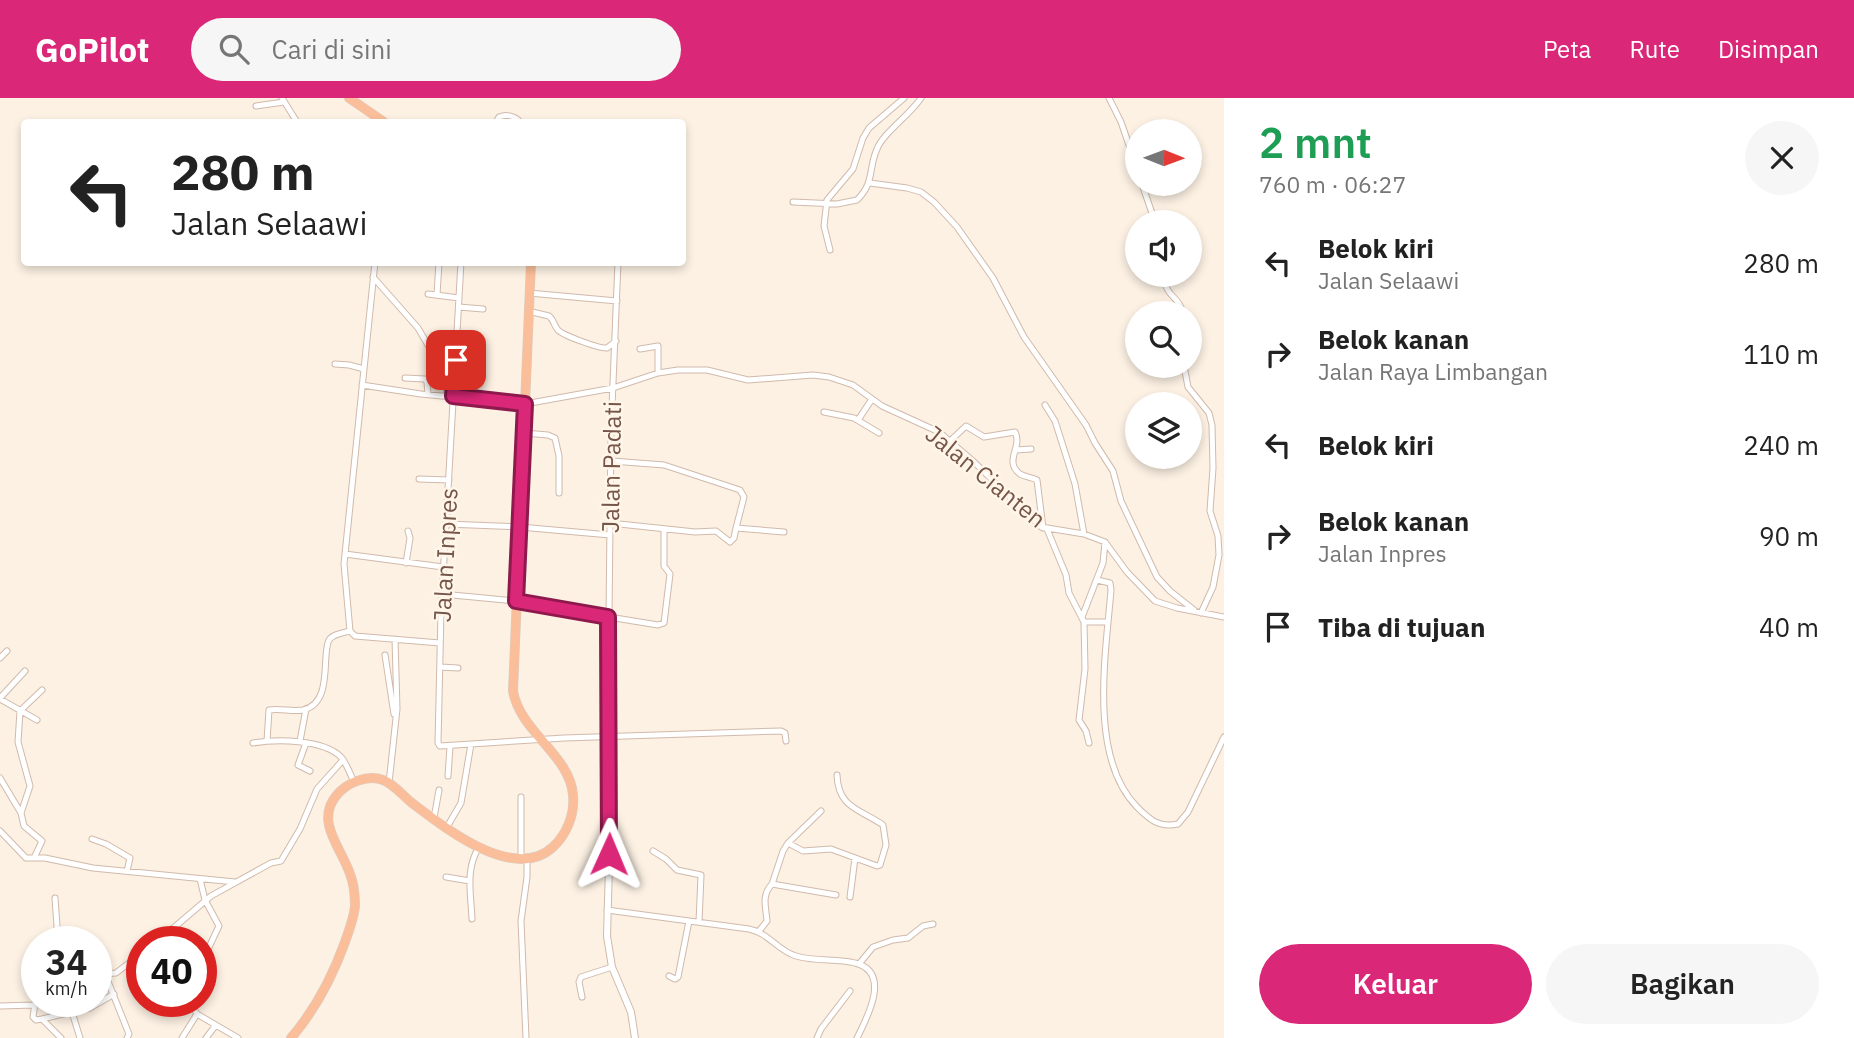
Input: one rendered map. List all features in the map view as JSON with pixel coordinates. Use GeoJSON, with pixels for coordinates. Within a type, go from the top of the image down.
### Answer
{"type":"FeatureCollection","features":[{"type":"Feature","properties":{"kind":"highway"},"geometry":{"type":"LineString","coordinates":[[349,98],[380,119]]}},
{"type":"Feature","properties":{"kind":"highway"},"geometry":{"type":"LineString","coordinates":[[291,1038],[325,992],[352,922],[355,904],[353,885],[329,829],[328,816],[337,794],[354,782],[375,779],[389,783],[434,818],[479,847],[500,856],[524,860],[546,853],[565,833],[572,814],[574,797],[563,768],[519,712],[513,691],[531,266]]}},
{"type":"Feature","properties":{"kind":"street"},"geometry":{"type":"LineString","coordinates":[[830,250],[824,226],[826,204],[851,173],[869,128],[904,98]]}},
{"type":"Feature","properties":{"kind":"street"},"geometry":{"type":"LineString","coordinates":[[793,202],[826,204],[857,200],[870,183],[874,156],[880,143],[911,112],[920,98]]}},
{"type":"Feature","properties":{"kind":"street"},"geometry":{"type":"LineString","coordinates":[[1109,98],[1125,134]]}},
{"type":"Feature","properties":{"kind":"street"},"geometry":{"type":"LineString","coordinates":[[257,106],[283,100],[295,119]]}},
{"type":"Feature","properties":{"kind":"street"},"geometry":{"type":"LineString","coordinates":[[498,119],[505,115],[516,119]]}},
{"type":"Feature","properties":{"kind":"street"},"geometry":{"type":"LineString","coordinates":[[870,183],[921,192],[957,227],[993,278],[1024,337],[1086,425],[1112,471],[1121,501],[1157,577],[1170,591],[1199,612]]}},
{"type":"Feature","properties":{"kind":"street"},"geometry":{"type":"LineString","coordinates":[[437,295],[439,266]]}},
{"type":"Feature","properties":{"kind":"street","name":"Jalan Inpres"},"geometry":{"type":"LineString","coordinates":[[450,747],[440,746],[438,743],[440,643],[449,480],[450,396],[461,266]]}},
{"type":"Feature","properties":{"kind":"street","name":"Jalan Padati"},"geometry":{"type":"LineString","coordinates":[[608,617],[618,266]]}},
{"type":"Feature","properties":{"kind":"street"},"geometry":{"type":"LineString","coordinates":[[374,268],[345,554],[344,576],[349,631],[355,636],[440,643]]}},
{"type":"Feature","properties":{"kind":"street"},"geometry":{"type":"LineString","coordinates":[[374,268],[418,328],[446,376],[450,396]]}},
{"type":"Feature","properties":{"kind":"street"},"geometry":{"type":"LineString","coordinates":[[1166,287],[1178,301]]}},
{"type":"Feature","properties":{"kind":"street"},"geometry":{"type":"LineString","coordinates":[[529,293],[617,301]]}},
{"type":"Feature","properties":{"kind":"street"},"geometry":{"type":"LineString","coordinates":[[428,294],[459,298]]}},
{"type":"Feature","properties":{"kind":"street"},"geometry":{"type":"LineString","coordinates":[[459,307],[483,309]]}},
{"type":"Feature","properties":{"kind":"street"},"geometry":{"type":"LineString","coordinates":[[528,311],[544,313],[553,319],[561,333],[594,347],[607,348],[616,341]]}},
{"type":"Feature","properties":{"kind":"street"},"geometry":{"type":"LineString","coordinates":[[639,349],[659,347],[658,373]]}},
{"type":"Feature","properties":{"kind":"street"},"geometry":{"type":"LineString","coordinates":[[335,364],[364,369]]}},
{"type":"Feature","properties":{"kind":"street","name":"Jalan Cianten"},"geometry":{"type":"LineString","coordinates":[[362,385],[525,404],[613,388],[658,373],[697,369],[748,380],[821,375],[853,385],[872,399],[927,426],[950,442],[1045,528],[1084,534],[1105,542]]}},
{"type":"Feature","properties":{"kind":"street"},"geometry":{"type":"LineString","coordinates":[[405,378],[425,379],[428,394]]}},
{"type":"Feature","properties":{"kind":"street"},"geometry":{"type":"LineString","coordinates":[[1186,378],[1188,387],[1209,413],[1212,425],[1210,511],[1219,555],[1213,587],[1199,612]]}},
{"type":"Feature","properties":{"kind":"street"},"geometry":{"type":"LineString","coordinates":[[858,420],[872,399]]}},
{"type":"Feature","properties":{"kind":"street"},"geometry":{"type":"LineString","coordinates":[[1045,405],[1055,421],[1075,484],[1084,534]]}},
{"type":"Feature","properties":{"kind":"street"},"geometry":{"type":"LineString","coordinates":[[824,412],[858,420],[879,433]]}},
{"type":"Feature","properties":{"kind":"street"},"geometry":{"type":"LineString","coordinates":[[950,442],[967,426],[984,438],[1013,431],[1018,437],[1012,456],[1014,466],[1023,476],[1033,477],[1038,483],[1045,528],[1066,575],[1069,593],[1083,620]]}},
{"type":"Feature","properties":{"kind":"street"},"geometry":{"type":"LineString","coordinates":[[524,433],[555,438],[559,456],[559,494]]}},
{"type":"Feature","properties":{"kind":"street"},"geometry":{"type":"LineString","coordinates":[[1016,450],[1031,449]]}},
{"type":"Feature","properties":{"kind":"street"},"geometry":{"type":"LineString","coordinates":[[610,523],[695,532],[716,531],[730,542],[734,538],[744,497],[740,490],[664,465],[612,461]]}},
{"type":"Feature","properties":{"kind":"street"},"geometry":{"type":"LineString","coordinates":[[419,479],[449,480]]}},
{"type":"Feature","properties":{"kind":"street"},"geometry":{"type":"LineString","coordinates":[[446,524],[610,535]]}},
{"type":"Feature","properties":{"kind":"street"},"geometry":{"type":"LineString","coordinates":[[442,594],[516,601],[662,625],[670,574],[664,566],[664,528]]}},
{"type":"Feature","properties":{"kind":"street"},"geometry":{"type":"LineString","coordinates":[[736,528],[784,531]]}},
{"type":"Feature","properties":{"kind":"street"},"geometry":{"type":"LineString","coordinates":[[406,563],[410,538],[408,531]]}},
{"type":"Feature","properties":{"kind":"street"},"geometry":{"type":"LineString","coordinates":[[1105,542],[1127,572],[1155,601],[1224,617]]}},
{"type":"Feature","properties":{"kind":"street"},"geometry":{"type":"LineString","coordinates":[[1089,743],[1079,720],[1085,669],[1083,620],[1104,558],[1105,542]]}},
{"type":"Feature","properties":{"kind":"street"},"geometry":{"type":"LineString","coordinates":[[345,554],[443,566]]}},
{"type":"Feature","properties":{"kind":"street"},"geometry":{"type":"LineString","coordinates":[[1097,580],[1111,585],[1103,691],[1106,727],[1120,785],[1141,812],[1158,824],[1178,824],[1188,812],[1224,737]]}},
{"type":"Feature","properties":{"kind":"street"},"geometry":{"type":"LineString","coordinates":[[608,617],[608,948],[612,967],[631,1012],[635,1038]]}},
{"type":"Feature","properties":{"kind":"street"},"geometry":{"type":"LineString","coordinates":[[1083,620],[1107,622]]}},
{"type":"Feature","properties":{"kind":"street"},"geometry":{"type":"LineString","coordinates":[[267,741],[269,710],[306,709],[314,703],[325,679],[328,643],[330,639],[349,631]]}},
{"type":"Feature","properties":{"kind":"street"},"geometry":{"type":"LineString","coordinates":[[389,783],[397,688],[395,639]]}},
{"type":"Feature","properties":{"kind":"street"},"geometry":{"type":"LineString","coordinates":[[0,658],[7,651]]}},
{"type":"Feature","properties":{"kind":"street"},"geometry":{"type":"LineString","coordinates":[[386,655],[395,716]]}},
{"type":"Feature","properties":{"kind":"street"},"geometry":{"type":"LineString","coordinates":[[440,667],[458,668]]}},
{"type":"Feature","properties":{"kind":"street"},"geometry":{"type":"LineString","coordinates":[[25,671],[0,699],[37,720]]}},
{"type":"Feature","properties":{"kind":"street"},"geometry":{"type":"LineString","coordinates":[[21,813],[30,786],[18,742],[20,711],[42,690]]}},
{"type":"Feature","properties":{"kind":"street"},"geometry":{"type":"LineString","coordinates":[[306,709],[298,765],[310,771]]}},
{"type":"Feature","properties":{"kind":"street"},"geometry":{"type":"LineString","coordinates":[[448,776],[450,747],[471,744],[781,731],[785,733],[786,741]]}},
{"type":"Feature","properties":{"kind":"street"},"geometry":{"type":"LineString","coordinates":[[253,743],[303,742],[336,753],[343,760],[354,782]]}},
{"type":"Feature","properties":{"kind":"street"},"geometry":{"type":"LineString","coordinates":[[447,827],[461,803],[471,744]]}},
{"type":"Feature","properties":{"kind":"street"},"geometry":{"type":"LineString","coordinates":[[175,926],[205,900],[271,863],[281,861],[317,789],[343,760]]}},
{"type":"Feature","properties":{"kind":"street"},"geometry":{"type":"LineString","coordinates":[[788,843],[803,850],[827,849],[880,865],[886,845],[885,829],[881,823],[842,798],[837,775]]}},
{"type":"Feature","properties":{"kind":"street"},"geometry":{"type":"LineString","coordinates":[[0,778],[21,813],[25,827],[42,841],[34,858]]}},
{"type":"Feature","properties":{"kind":"street"},"geometry":{"type":"LineString","coordinates":[[434,818],[439,790]]}},
{"type":"Feature","properties":{"kind":"street"},"geometry":{"type":"LineString","coordinates":[[521,797],[527,877],[521,921],[528,1036]]}},
{"type":"Feature","properties":{"kind":"street"},"geometry":{"type":"LineString","coordinates":[[759,931],[767,921],[764,903],[783,851],[821,811]]}},
{"type":"Feature","properties":{"kind":"street"},"geometry":{"type":"LineString","coordinates":[[0,831],[23,857],[93,868],[235,882]]}},
{"type":"Feature","properties":{"kind":"street"},"geometry":{"type":"LineString","coordinates":[[92,839],[130,858],[127,871]]}},
{"type":"Feature","properties":{"kind":"street"},"geometry":{"type":"LineString","coordinates":[[472,919],[472,858],[479,847]]}},
{"type":"Feature","properties":{"kind":"street"},"geometry":{"type":"LineString","coordinates":[[653,851],[677,870],[702,877],[699,922]]}},
{"type":"Feature","properties":{"kind":"street"},"geometry":{"type":"LineString","coordinates":[[850,897],[855,858]]}},
{"type":"Feature","properties":{"kind":"street"},"geometry":{"type":"LineString","coordinates":[[446,877],[470,881]]}},
{"type":"Feature","properties":{"kind":"street"},"geometry":{"type":"LineString","coordinates":[[200,878],[205,900],[219,926],[217,930]]}},
{"type":"Feature","properties":{"kind":"street"},"geometry":{"type":"LineString","coordinates":[[772,884],[836,895]]}},
{"type":"Feature","properties":{"kind":"street"},"geometry":{"type":"LineString","coordinates":[[55,898],[57,926]]}},
{"type":"Feature","properties":{"kind":"street"},"geometry":{"type":"LineString","coordinates":[[607,910],[759,931],[791,955],[859,964],[866,968],[872,977],[874,995],[857,1038]]}},
{"type":"Feature","properties":{"kind":"street"},"geometry":{"type":"LineString","coordinates":[[668,976],[675,979],[678,977],[690,921]]}},
{"type":"Feature","properties":{"kind":"street"},"geometry":{"type":"LineString","coordinates":[[859,964],[873,947],[908,938],[923,926],[933,924]]}},
{"type":"Feature","properties":{"kind":"street"},"geometry":{"type":"LineString","coordinates":[[582,997],[579,982],[581,977],[612,967]]}},
{"type":"Feature","properties":{"kind":"street"},"geometry":{"type":"LineString","coordinates":[[112,990],[129,1032],[127,1038]]}},
{"type":"Feature","properties":{"kind":"street"},"geometry":{"type":"LineString","coordinates":[[817,1038],[822,1027],[850,991]]}},
{"type":"Feature","properties":{"kind":"street"},"geometry":{"type":"LineString","coordinates":[[0,1006],[21,1005]]}},
{"type":"Feature","properties":{"kind":"street"},"geometry":{"type":"LineString","coordinates":[[34,1017],[51,1017]]}},
{"type":"Feature","properties":{"kind":"street"},"geometry":{"type":"LineString","coordinates":[[74,1017],[80,1038]]}},
{"type":"Feature","properties":{"kind":"street"},"geometry":{"type":"LineString","coordinates":[[182,1038],[195,1017]]}},
{"type":"Feature","properties":{"kind":"street"},"geometry":{"type":"LineString","coordinates":[[202,1017],[238,1038]]}},
{"type":"Feature","properties":{"kind":"street"},"geometry":{"type":"LineString","coordinates":[[42,1019],[61,1038]]}},
{"type":"Feature","properties":{"kind":"street"},"geometry":{"type":"LineString","coordinates":[[206,1038],[216,1025]]}},
{"type":"Feature","properties":{"kind":"route"},"geometry":{"type":"LineString","coordinates":[[456,360],[453,396],[525,404],[516,601],[608,617],[609,854]]}}]}
